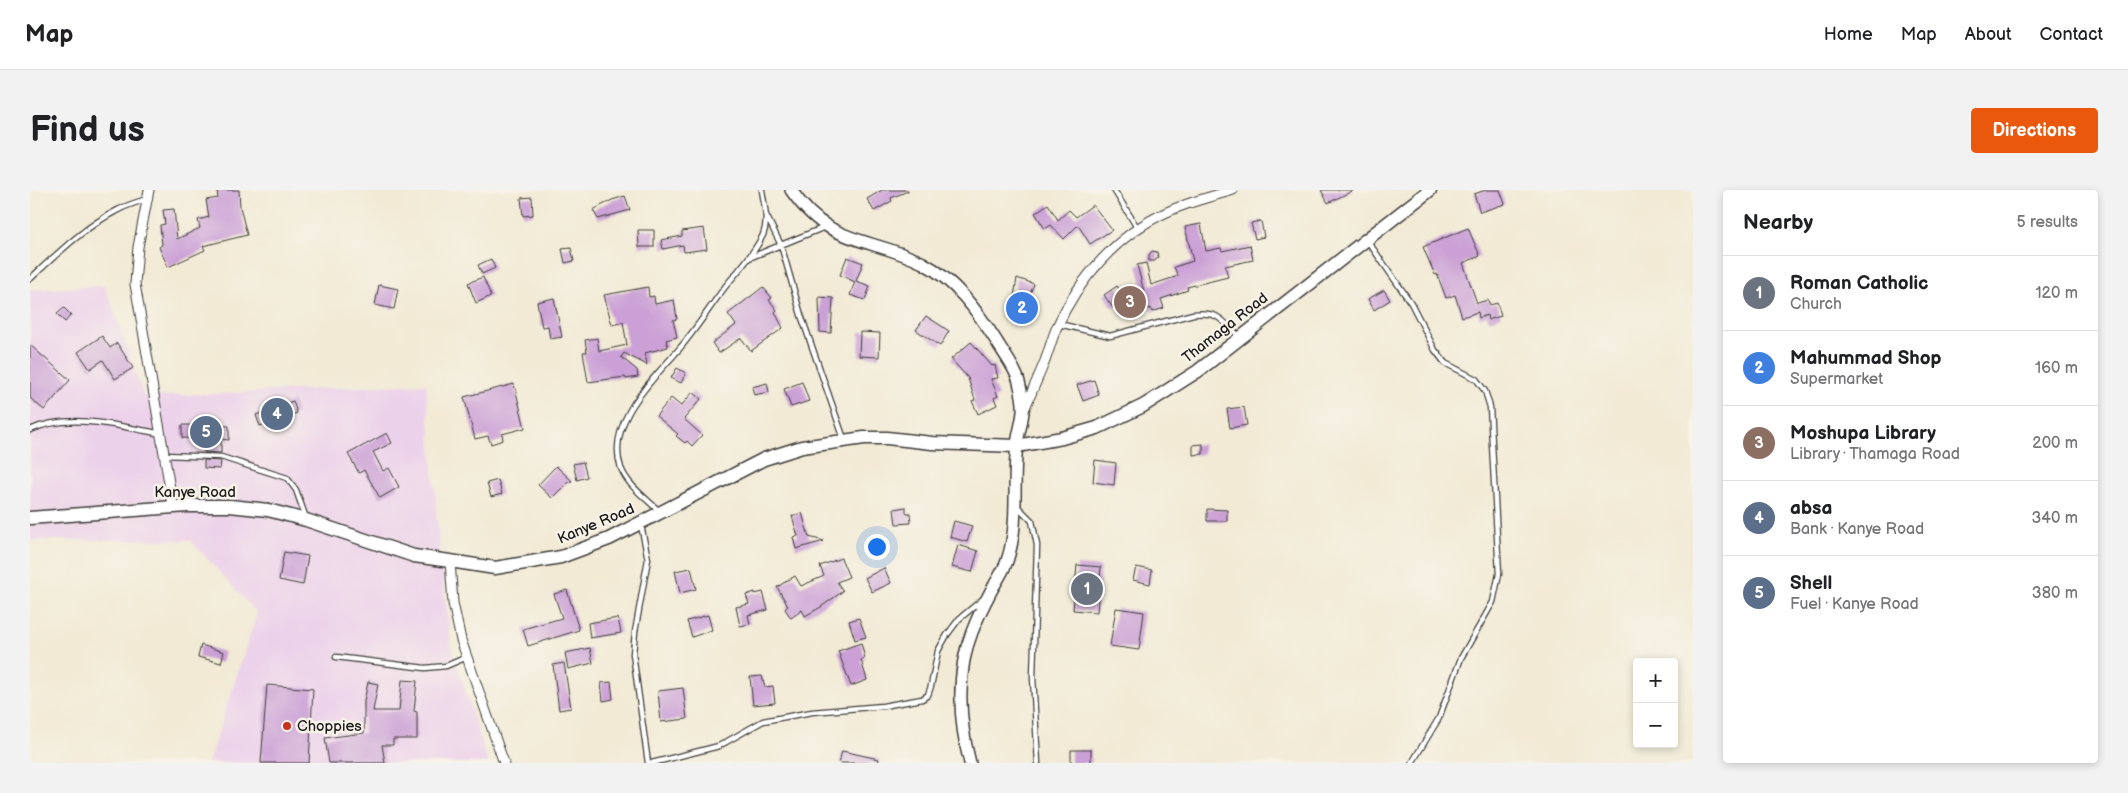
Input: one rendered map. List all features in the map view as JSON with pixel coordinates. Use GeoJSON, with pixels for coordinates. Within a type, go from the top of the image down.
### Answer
{"type":"FeatureCollection","features":[{"type":"Feature","properties":{"kind":"main road","name":"Thamaga Road"},"geometry":{"type":"LineString","coordinates":[[1017,446],[1062,438],[1097,428],[1143,406],[1198,371],[1366,238],[1430,190]]}},
{"type":"Feature","properties":{"kind":"main road","name":"Kanye Road"},"geometry":{"type":"LineString","coordinates":[[30,518],[172,506],[230,506],[268,510],[306,520],[414,556],[495,568],[561,558],[587,548],[661,513],[764,459],[802,447],[844,440],[887,438],[932,443],[1017,446]]}},
{"type":"Feature","properties":{"kind":"street"},"geometry":{"type":"LineString","coordinates":[[791,190],[813,218],[825,227],[863,243],[898,252],[924,264],[950,281],[973,307],[997,341],[1019,380],[1024,410]]}},
{"type":"Feature","properties":{"kind":"street"},"geometry":{"type":"LineString","coordinates":[[970,763],[965,744],[961,703],[963,670],[971,634],[1009,555],[1014,536],[1017,446],[1024,410],[1059,324],[1091,271],[1113,248],[1138,229],[1168,212],[1233,190]]}},
{"type":"Feature","properties":{"kind":"street"},"geometry":{"type":"LineString","coordinates":[[148,194],[138,247],[135,284],[172,506]]}},
{"type":"Feature","properties":{"kind":"street"},"geometry":{"type":"LineString","coordinates":[[450,562],[453,603],[467,657],[504,763]]}},
{"type":"Feature","properties":{"kind":"lane"},"geometry":{"type":"LineString","coordinates":[[762,190],[766,214],[780,245],[801,315],[844,440]]}},
{"type":"Feature","properties":{"kind":"lane"},"geometry":{"type":"LineString","coordinates":[[1114,190],[1138,229]]}},
{"type":"Feature","properties":{"kind":"lane"},"geometry":{"type":"LineString","coordinates":[[30,279],[65,246],[96,222],[148,194]]}},
{"type":"Feature","properties":{"kind":"lane"},"geometry":{"type":"LineString","coordinates":[[661,513],[628,482],[621,468],[618,451],[626,416],[635,400],[681,346],[749,258],[763,235],[766,214]]}},
{"type":"Feature","properties":{"kind":"lane"},"geometry":{"type":"LineString","coordinates":[[749,258],[825,227]]}},
{"type":"Feature","properties":{"kind":"lane"},"geometry":{"type":"LineString","coordinates":[[1366,238],[1411,303],[1435,350],[1445,363],[1476,379],[1485,391],[1490,407],[1499,574],[1498,588],[1493,602],[1461,658],[1438,718],[1412,763]]}},
{"type":"Feature","properties":{"kind":"lane"},"geometry":{"type":"LineString","coordinates":[[1059,324],[1110,336],[1206,312],[1215,314],[1240,337]]}},
{"type":"Feature","properties":{"kind":"lane"},"geometry":{"type":"LineString","coordinates":[[30,430],[37,427],[74,422],[102,422],[161,434]]}},
{"type":"Feature","properties":{"kind":"lane"},"geometry":{"type":"LineString","coordinates":[[164,455],[221,457],[287,478],[296,490],[306,520]]}},
{"type":"Feature","properties":{"kind":"lane"},"geometry":{"type":"LineString","coordinates":[[1015,504],[1032,521],[1037,544],[1033,677],[1038,763]]}},
{"type":"Feature","properties":{"kind":"lane"},"geometry":{"type":"LineString","coordinates":[[641,523],[648,560],[633,654],[648,763]]}},
{"type":"Feature","properties":{"kind":"lane"},"geometry":{"type":"LineString","coordinates":[[652,763],[719,746],[763,721],[812,712],[883,706],[922,699],[928,694],[938,651],[947,634],[959,619],[990,593]]}},
{"type":"Feature","properties":{"kind":"lane"},"geometry":{"type":"LineString","coordinates":[[336,657],[425,668],[446,666],[467,657]]}},
{"type":"Feature","properties":{"kind":"shaded area"},"geometry":{"type":"Polygon","coordinates":[[[105,286],[144,397],[426,384],[439,543],[451,646],[488,763],[208,763],[257,613],[190,540],[30,540],[30,290],[105,286]]]}},
{"type":"Feature","properties":{"kind":"building"},"geometry":{"type":"Polygon","coordinates":[[[217,190],[239,190],[240,207],[247,235],[203,246],[205,250],[168,267],[159,247],[162,245],[160,225],[165,224],[163,210],[174,209],[177,239],[200,228],[198,220],[209,217],[206,200],[218,198],[217,190]]]}},
{"type":"Feature","properties":{"kind":"building"},"geometry":{"type":"Polygon","coordinates":[[[882,190],[908,191],[891,198],[892,201],[874,211],[867,199],[882,190]]]}},
{"type":"Feature","properties":{"kind":"building"},"geometry":{"type":"Polygon","coordinates":[[[1321,190],[1354,190],[1328,203],[1321,190]]]}},
{"type":"Feature","properties":{"kind":"building"},"geometry":{"type":"Polygon","coordinates":[[[1486,190],[1500,190],[1505,204],[1480,212],[1474,194],[1486,190]]]}},
{"type":"Feature","properties":{"kind":"building"},"geometry":{"type":"Polygon","coordinates":[[[625,196],[630,210],[598,219],[593,210],[612,200],[625,196]]]}},
{"type":"Feature","properties":{"kind":"building"},"geometry":{"type":"Polygon","coordinates":[[[532,197],[533,215],[523,216],[521,198],[532,197]]]}},
{"type":"Feature","properties":{"kind":"building"},"geometry":{"type":"Polygon","coordinates":[[[1048,204],[1058,220],[1069,210],[1076,217],[1093,205],[1112,230],[1090,244],[1078,225],[1064,239],[1051,225],[1045,229],[1035,213],[1048,204]]]}},
{"type":"Feature","properties":{"kind":"building"},"geometry":{"type":"Polygon","coordinates":[[[1261,221],[1264,237],[1255,239],[1251,223],[1261,221]]]}},
{"type":"Feature","properties":{"kind":"building"},"geometry":{"type":"Polygon","coordinates":[[[1201,224],[1206,251],[1221,248],[1222,251],[1250,245],[1253,260],[1225,266],[1228,277],[1187,287],[1188,290],[1161,299],[1164,308],[1152,312],[1150,308],[1132,314],[1126,298],[1144,292],[1137,265],[1146,263],[1151,285],[1178,276],[1174,267],[1193,261],[1185,227],[1201,224]]]}},
{"type":"Feature","properties":{"kind":"building"},"geometry":{"type":"Polygon","coordinates":[[[704,228],[707,249],[684,252],[683,245],[663,249],[661,240],[682,236],[682,231],[704,228]]]}},
{"type":"Feature","properties":{"kind":"building"},"geometry":{"type":"Polygon","coordinates":[[[1468,228],[1480,256],[1463,263],[1477,303],[1488,300],[1490,305],[1497,303],[1501,316],[1488,320],[1487,315],[1479,318],[1478,312],[1462,317],[1455,295],[1446,298],[1437,274],[1435,275],[1423,247],[1468,228]]]}},
{"type":"Feature","properties":{"kind":"building"},"geometry":{"type":"Polygon","coordinates":[[[638,230],[654,230],[654,247],[639,247],[638,230]]]}},
{"type":"Feature","properties":{"kind":"building"},"geometry":{"type":"Polygon","coordinates":[[[571,248],[574,261],[565,263],[562,249],[571,248]]]}},
{"type":"Feature","properties":{"kind":"building"},"geometry":{"type":"Polygon","coordinates":[[[1152,251],[1157,252],[1158,257],[1155,261],[1149,261],[1149,255],[1152,251]]]}},
{"type":"Feature","properties":{"kind":"building"},"geometry":{"type":"Polygon","coordinates":[[[847,257],[863,263],[856,281],[870,286],[865,300],[850,295],[855,282],[840,275],[847,257]]]}},
{"type":"Feature","properties":{"kind":"building"},"geometry":{"type":"Polygon","coordinates":[[[491,259],[495,268],[482,274],[478,265],[491,259]]]}},
{"type":"Feature","properties":{"kind":"building"},"geometry":{"type":"Polygon","coordinates":[[[483,277],[491,296],[476,303],[468,283],[483,277]]]}},
{"type":"Feature","properties":{"kind":"building"},"geometry":{"type":"Polygon","coordinates":[[[1017,278],[1034,284],[1028,299],[1033,300],[1029,320],[1011,316],[1017,278]]]}},
{"type":"Feature","properties":{"kind":"building"},"geometry":{"type":"Polygon","coordinates":[[[379,285],[398,289],[394,309],[375,305],[379,285]]]}},
{"type":"Feature","properties":{"kind":"building"},"geometry":{"type":"Polygon","coordinates":[[[1117,286],[1126,299],[1113,308],[1104,295],[1117,286]]]}},
{"type":"Feature","properties":{"kind":"building"},"geometry":{"type":"Polygon","coordinates":[[[648,287],[649,297],[654,296],[655,304],[674,300],[677,319],[673,320],[677,337],[666,340],[668,347],[645,353],[647,365],[624,353],[621,357],[637,370],[638,377],[588,382],[583,352],[587,352],[585,340],[597,338],[599,351],[627,345],[623,322],[612,325],[604,295],[648,287]]]}},
{"type":"Feature","properties":{"kind":"building"},"geometry":{"type":"Polygon","coordinates":[[[763,287],[772,298],[769,300],[777,310],[775,312],[783,328],[751,351],[741,338],[719,353],[712,343],[736,325],[728,314],[763,287]]]}},
{"type":"Feature","properties":{"kind":"building"},"geometry":{"type":"Polygon","coordinates":[[[1384,290],[1390,300],[1374,310],[1368,299],[1384,290]]]}},
{"type":"Feature","properties":{"kind":"building"},"geometry":{"type":"Polygon","coordinates":[[[819,297],[833,298],[831,333],[820,332],[819,297]]]}},
{"type":"Feature","properties":{"kind":"building"},"geometry":{"type":"Polygon","coordinates":[[[554,298],[562,337],[550,339],[548,326],[542,327],[537,302],[554,298]]]}},
{"type":"Feature","properties":{"kind":"building"},"geometry":{"type":"Polygon","coordinates":[[[64,308],[71,315],[65,322],[57,314],[64,308]]]}},
{"type":"Feature","properties":{"kind":"building"},"geometry":{"type":"Polygon","coordinates":[[[926,316],[949,331],[940,346],[916,330],[926,316]]]}},
{"type":"Feature","properties":{"kind":"building"},"geometry":{"type":"Polygon","coordinates":[[[860,332],[880,333],[879,357],[859,356],[860,332]]]}},
{"type":"Feature","properties":{"kind":"building"},"geometry":{"type":"Polygon","coordinates":[[[102,336],[110,348],[117,343],[133,368],[115,379],[103,360],[90,369],[78,352],[102,336]]]}},
{"type":"Feature","properties":{"kind":"building"},"geometry":{"type":"Polygon","coordinates":[[[971,342],[992,366],[995,365],[998,378],[991,379],[998,396],[994,398],[997,405],[978,414],[972,401],[975,400],[968,378],[951,359],[971,342]]]}},
{"type":"Feature","properties":{"kind":"building"},"geometry":{"type":"Polygon","coordinates":[[[30,345],[70,380],[44,410],[30,398],[30,345]]]}},
{"type":"Feature","properties":{"kind":"building"},"geometry":{"type":"Polygon","coordinates":[[[677,368],[686,373],[681,383],[671,378],[677,368]]]}},
{"type":"Feature","properties":{"kind":"building"},"geometry":{"type":"Polygon","coordinates":[[[1094,380],[1099,395],[1083,401],[1077,385],[1094,380]]]}},
{"type":"Feature","properties":{"kind":"building"},"geometry":{"type":"Polygon","coordinates":[[[802,382],[809,401],[791,407],[784,389],[802,382]]]}},
{"type":"Feature","properties":{"kind":"building"},"geometry":{"type":"Polygon","coordinates":[[[767,383],[769,392],[754,395],[752,387],[767,383]]]}},
{"type":"Feature","properties":{"kind":"building"},"geometry":{"type":"Polygon","coordinates":[[[514,384],[525,428],[502,434],[503,440],[491,444],[488,436],[475,439],[464,397],[514,384]]]}},
{"type":"Feature","properties":{"kind":"building"},"geometry":{"type":"Polygon","coordinates":[[[693,392],[701,399],[684,419],[702,435],[692,446],[687,441],[685,443],[676,436],[678,434],[656,416],[671,398],[681,406],[693,392]]]}},
{"type":"Feature","properties":{"kind":"building"},"geometry":{"type":"Polygon","coordinates":[[[293,401],[297,413],[260,426],[256,415],[293,401]]]}},
{"type":"Feature","properties":{"kind":"building"},"geometry":{"type":"Polygon","coordinates":[[[1244,407],[1247,425],[1230,428],[1227,409],[1244,407]]]}},
{"type":"Feature","properties":{"kind":"building"},"geometry":{"type":"Polygon","coordinates":[[[182,425],[229,426],[229,440],[221,439],[221,453],[204,452],[205,439],[182,438],[182,425]]]}},
{"type":"Feature","properties":{"kind":"building"},"geometry":{"type":"Polygon","coordinates":[[[387,433],[392,443],[373,452],[383,471],[389,468],[399,487],[380,498],[364,470],[359,473],[348,454],[387,433]]]}},
{"type":"Feature","properties":{"kind":"building"},"geometry":{"type":"Polygon","coordinates":[[[1203,444],[1203,454],[1193,455],[1193,445],[1203,444]]]}},
{"type":"Feature","properties":{"kind":"building"},"geometry":{"type":"Polygon","coordinates":[[[204,460],[221,461],[220,469],[204,468],[204,460]]]}},
{"type":"Feature","properties":{"kind":"building"},"geometry":{"type":"Polygon","coordinates":[[[1095,460],[1116,463],[1114,485],[1093,482],[1095,460]]]}},
{"type":"Feature","properties":{"kind":"building"},"geometry":{"type":"Polygon","coordinates":[[[583,462],[587,477],[577,480],[573,464],[583,462]]]}},
{"type":"Feature","properties":{"kind":"building"},"geometry":{"type":"Polygon","coordinates":[[[556,466],[572,481],[568,482],[552,498],[538,485],[556,466]]]}},
{"type":"Feature","properties":{"kind":"building"},"geometry":{"type":"Polygon","coordinates":[[[498,480],[502,494],[491,497],[487,483],[498,480]]]}},
{"type":"Feature","properties":{"kind":"building"},"geometry":{"type":"Polygon","coordinates":[[[906,507],[906,513],[910,513],[911,523],[896,524],[894,509],[906,507]]]}},
{"type":"Feature","properties":{"kind":"building"},"geometry":{"type":"Polygon","coordinates":[[[1207,509],[1227,510],[1227,521],[1207,521],[1207,509]]]}},
{"type":"Feature","properties":{"kind":"building"},"geometry":{"type":"Polygon","coordinates":[[[802,513],[809,537],[824,541],[796,549],[793,537],[798,536],[792,516],[802,513]]]}},
{"type":"Feature","properties":{"kind":"building"},"geometry":{"type":"Polygon","coordinates":[[[954,521],[972,526],[967,542],[950,537],[954,521]]]}},
{"type":"Feature","properties":{"kind":"building"},"geometry":{"type":"Polygon","coordinates":[[[958,545],[978,551],[972,572],[952,567],[958,545]]]}},
{"type":"Feature","properties":{"kind":"building"},"geometry":{"type":"Polygon","coordinates":[[[284,552],[308,556],[303,585],[279,580],[284,552]]]}},
{"type":"Feature","properties":{"kind":"building"},"geometry":{"type":"Polygon","coordinates":[[[841,558],[849,577],[837,582],[843,591],[805,616],[802,610],[791,618],[785,609],[788,606],[777,587],[795,576],[801,586],[824,576],[820,566],[841,558]]]}},
{"type":"Feature","properties":{"kind":"building"},"geometry":{"type":"Polygon","coordinates":[[[1077,565],[1101,567],[1097,612],[1073,610],[1077,565]]]}},
{"type":"Feature","properties":{"kind":"building"},"geometry":{"type":"Polygon","coordinates":[[[1136,567],[1152,570],[1150,584],[1133,580],[1136,567]]]}},
{"type":"Feature","properties":{"kind":"building"},"geometry":{"type":"Polygon","coordinates":[[[691,568],[696,589],[680,593],[675,571],[691,568]]]}},
{"type":"Feature","properties":{"kind":"building"},"geometry":{"type":"Polygon","coordinates":[[[884,568],[891,583],[872,592],[865,578],[884,568]]]}},
{"type":"Feature","properties":{"kind":"building"},"geometry":{"type":"Polygon","coordinates":[[[567,590],[579,630],[528,646],[523,629],[562,618],[554,594],[567,590]]]}},
{"type":"Feature","properties":{"kind":"building"},"geometry":{"type":"Polygon","coordinates":[[[755,592],[755,594],[763,592],[768,610],[748,615],[750,624],[740,626],[736,607],[749,604],[746,595],[755,592]]]}},
{"type":"Feature","properties":{"kind":"building"},"geometry":{"type":"Polygon","coordinates":[[[1116,608],[1144,612],[1139,650],[1110,646],[1116,608]]]}},
{"type":"Feature","properties":{"kind":"building"},"geometry":{"type":"Polygon","coordinates":[[[708,615],[712,630],[692,637],[687,621],[708,615]]]}},
{"type":"Feature","properties":{"kind":"building"},"geometry":{"type":"Polygon","coordinates":[[[618,618],[621,633],[590,638],[588,623],[618,618]]]}},
{"type":"Feature","properties":{"kind":"building"},"geometry":{"type":"Polygon","coordinates":[[[859,618],[866,637],[855,640],[849,621],[859,618]]]}},
{"type":"Feature","properties":{"kind":"building"},"geometry":{"type":"Polygon","coordinates":[[[861,643],[865,658],[861,660],[867,680],[851,686],[838,651],[861,643]]]}},
{"type":"Feature","properties":{"kind":"building"},"geometry":{"type":"Polygon","coordinates":[[[201,645],[224,652],[221,663],[198,657],[201,645]]]}},
{"type":"Feature","properties":{"kind":"building"},"geometry":{"type":"Polygon","coordinates":[[[590,648],[593,663],[568,669],[565,653],[590,648]]]}},
{"type":"Feature","properties":{"kind":"building"},"geometry":{"type":"Polygon","coordinates":[[[564,663],[571,708],[559,710],[553,665],[564,663]]]}},
{"type":"Feature","properties":{"kind":"building"},"geometry":{"type":"Polygon","coordinates":[[[762,676],[765,687],[773,686],[775,703],[753,705],[750,677],[762,676]]]}},
{"type":"Feature","properties":{"kind":"building"},"geometry":{"type":"Polygon","coordinates":[[[402,680],[417,681],[414,711],[417,712],[417,739],[393,739],[393,745],[382,745],[385,763],[329,763],[325,738],[364,733],[364,701],[368,682],[378,684],[373,711],[399,711],[402,680]]]}},
{"type":"Feature","properties":{"kind":"building"},"geometry":{"type":"Polygon","coordinates":[[[611,682],[613,699],[603,701],[601,683],[611,682]]]}},
{"type":"Feature","properties":{"kind":"building","name":"Choppies"},"geometry":{"type":"Polygon","coordinates":[[[267,685],[313,689],[309,763],[261,763],[267,685]]]}},
{"type":"Feature","properties":{"kind":"building"},"geometry":{"type":"Polygon","coordinates":[[[683,688],[687,719],[661,722],[658,691],[683,688]]]}},
{"type":"Feature","properties":{"kind":"building"},"geometry":{"type":"Polygon","coordinates":[[[1071,750],[1091,750],[1091,763],[1071,763],[1071,750]]]}},
{"type":"Feature","properties":{"kind":"building"},"geometry":{"type":"Polygon","coordinates":[[[842,751],[879,759],[878,763],[839,763],[842,751]]]}},
{"type":"Feature","properties":{"kind":"place","name":"Moshupa Library"},"geometry":{"type":"Point","coordinates":[1130,302]}},
{"type":"Feature","properties":{"kind":"place","name":"Mahummad Shop"},"geometry":{"type":"Point","coordinates":[1022,308]}},
{"type":"Feature","properties":{"kind":"place","name":"absa"},"geometry":{"type":"Point","coordinates":[277,414]}},
{"type":"Feature","properties":{"kind":"place","name":"Shell"},"geometry":{"type":"Point","coordinates":[206,432]}},
{"type":"Feature","properties":{"kind":"place","name":"Roman Catholic"},"geometry":{"type":"Point","coordinates":[1087,589]}},
{"type":"Feature","properties":{"kind":"place","name":"Choppies"},"geometry":{"type":"Point","coordinates":[287,726]}}]}
